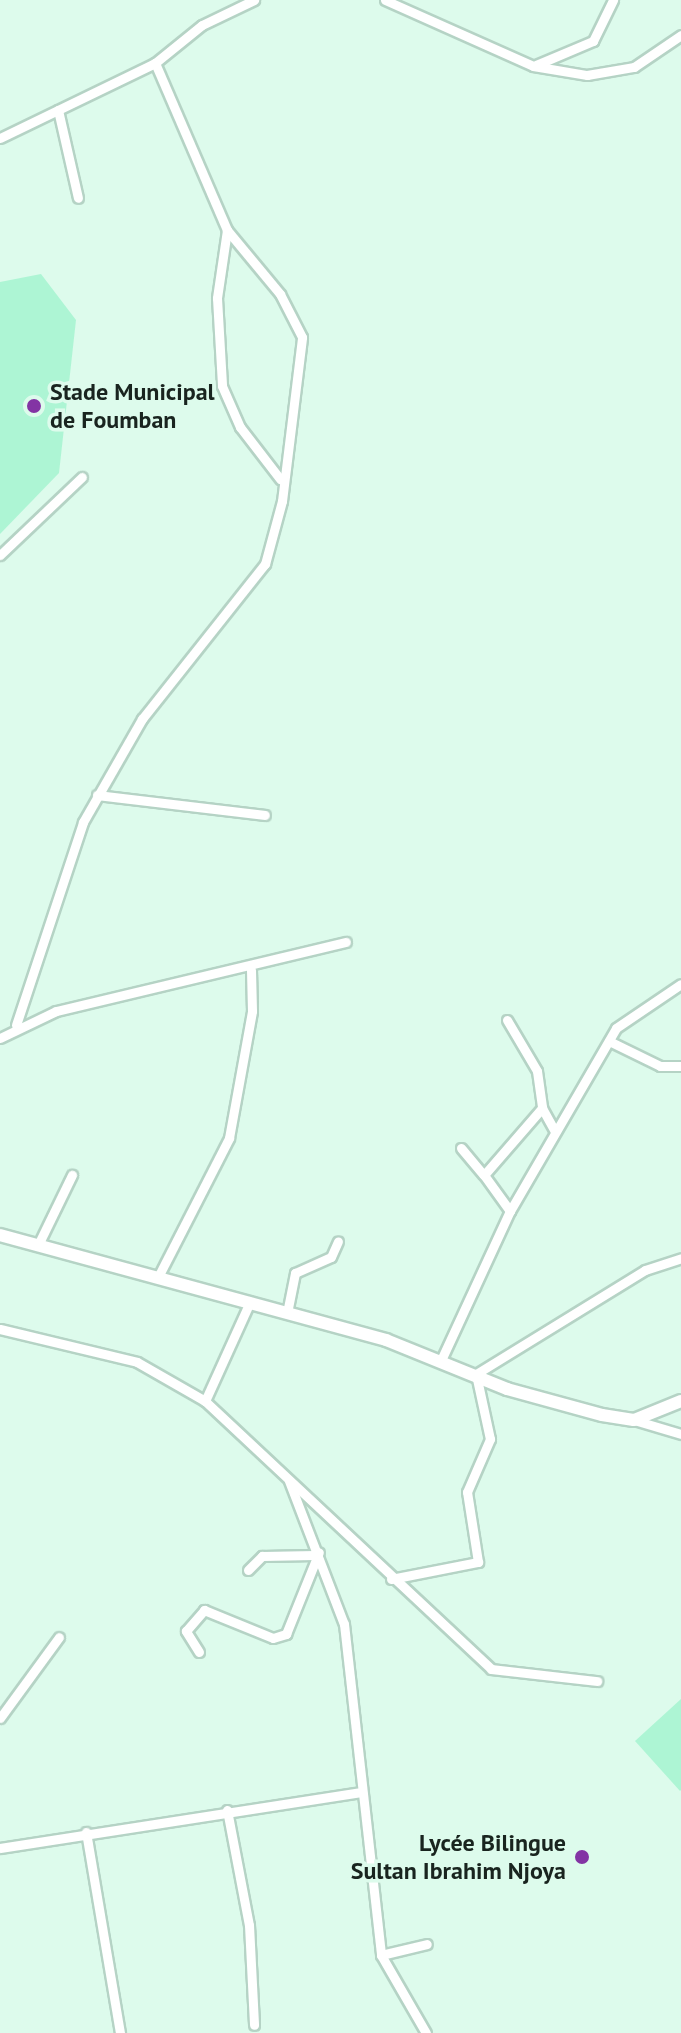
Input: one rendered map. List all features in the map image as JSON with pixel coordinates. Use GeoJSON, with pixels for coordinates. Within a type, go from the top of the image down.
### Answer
{"type":"FeatureCollection","features":[{"type":"Feature","properties":{"kind":"street"},"geometry":{"type":"LineString","coordinates":[[0,138],[155,63],[202,25],[254,0]]}},
{"type":"Feature","properties":{"kind":"street"},"geometry":{"type":"LineString","coordinates":[[385,0],[533,66],[613,75],[681,35]]}},
{"type":"Feature","properties":{"kind":"street"},"geometry":{"type":"LineString","coordinates":[[533,66],[593,41],[613,0]]}},
{"type":"Feature","properties":{"kind":"street"},"geometry":{"type":"LineString","coordinates":[[16,1025],[74,841],[97,795],[142,719],[265,564],[282,501],[280,479],[302,337],[280,294],[227,230],[155,63]]}},
{"type":"Feature","properties":{"kind":"street"},"geometry":{"type":"LineString","coordinates":[[58,110],[78,198]]}},
{"type":"Feature","properties":{"kind":"street"},"geometry":{"type":"LineString","coordinates":[[227,230],[217,298],[222,386],[240,427],[280,479]]}},
{"type":"Feature","properties":{"kind":"street"},"geometry":{"type":"LineString","coordinates":[[0,555],[82,477]]}},
{"type":"Feature","properties":{"kind":"street"},"geometry":{"type":"LineString","coordinates":[[97,795],[265,815]]}},
{"type":"Feature","properties":{"kind":"street"},"geometry":{"type":"LineString","coordinates":[[0,1038],[16,1025],[124,994],[251,970],[346,942]]}},
{"type":"Feature","properties":{"kind":"street"},"geometry":{"type":"LineString","coordinates":[[158,1277],[229,1138],[252,1011],[251,970]]}},
{"type":"Feature","properties":{"kind":"street"},"geometry":{"type":"LineString","coordinates":[[442,1358],[510,1211],[609,1041],[628,1015],[681,984]]}},
{"type":"Feature","properties":{"kind":"street"},"geometry":{"type":"LineString","coordinates":[[507,1020],[537,1071],[542,1108],[555,1131]]}},
{"type":"Feature","properties":{"kind":"street"},"geometry":{"type":"LineString","coordinates":[[609,1041],[660,1066],[681,1066]]}},
{"type":"Feature","properties":{"kind":"street"},"geometry":{"type":"LineString","coordinates":[[484,1175],[542,1108]]}},
{"type":"Feature","properties":{"kind":"street"},"geometry":{"type":"LineString","coordinates":[[461,1148],[510,1211]]}},
{"type":"Feature","properties":{"kind":"street"},"geometry":{"type":"LineString","coordinates":[[38,1245],[72,1175]]}},
{"type":"Feature","properties":{"kind":"street"},"geometry":{"type":"LineString","coordinates":[[0,1235],[250,1302],[442,1358],[535,1398],[681,1434]]}},
{"type":"Feature","properties":{"kind":"street"},"geometry":{"type":"LineString","coordinates":[[287,1313],[295,1273],[331,1257],[338,1241]]}},
{"type":"Feature","properties":{"kind":"street"},"geometry":{"type":"LineString","coordinates":[[476,1374],[645,1270],[681,1258]]}},
{"type":"Feature","properties":{"kind":"street"},"geometry":{"type":"LineString","coordinates":[[205,1401],[250,1302]]}},
{"type":"Feature","properties":{"kind":"street"},"geometry":{"type":"LineString","coordinates":[[0,1329],[110,1352],[205,1401],[391,1579],[491,1669],[597,1681]]}},
{"type":"Feature","properties":{"kind":"street"},"geometry":{"type":"LineString","coordinates":[[391,1579],[478,1562],[467,1492],[490,1439],[476,1374]]}},
{"type":"Feature","properties":{"kind":"street"},"geometry":{"type":"LineString","coordinates":[[634,1420],[681,1401]]}},
{"type":"Feature","properties":{"kind":"street"},"geometry":{"type":"LineString","coordinates":[[288,1478],[344,1624],[381,1955],[426,2033]]}},
{"type":"Feature","properties":{"kind":"street"},"geometry":{"type":"LineString","coordinates":[[248,1570],[262,1556],[317,1553]]}},
{"type":"Feature","properties":{"kind":"street"},"geometry":{"type":"LineString","coordinates":[[199,1652],[186,1631],[204,1610],[273,1638],[286,1634],[317,1553]]}},
{"type":"Feature","properties":{"kind":"street"},"geometry":{"type":"LineString","coordinates":[[0,1718],[59,1637]]}},
{"type":"Feature","properties":{"kind":"street"},"geometry":{"type":"LineString","coordinates":[[0,1848],[227,1810],[362,1792]]}},
{"type":"Feature","properties":{"kind":"street"},"geometry":{"type":"LineString","coordinates":[[227,1810],[249,1925],[258,2004],[254,2025]]}},
{"type":"Feature","properties":{"kind":"street"},"geometry":{"type":"LineString","coordinates":[[86,1832],[120,2033]]}},
{"type":"Feature","properties":{"kind":"street"},"geometry":{"type":"LineString","coordinates":[[381,1955],[427,1944]]}},
{"type":"Feature","properties":{"kind":"green space","name":"Stade Municipal de Foumban"},"geometry":{"type":"Polygon","coordinates":[[[41,274],[76,320],[59,473],[0,534],[0,282],[41,274]]]}},
{"type":"Feature","properties":{"kind":"green space"},"geometry":{"type":"Polygon","coordinates":[[[681,1699],[681,1790],[680,1791],[635,1741],[681,1699]]]}},
{"type":"Feature","properties":{"kind":"place","name":"Stade Municipal de Foumban"},"geometry":{"type":"Point","coordinates":[34,406]}},
{"type":"Feature","properties":{"kind":"place","name":"Lycée Bilingue Sultan Ibrahim Njoya"},"geometry":{"type":"Point","coordinates":[582,1857]}}]}
